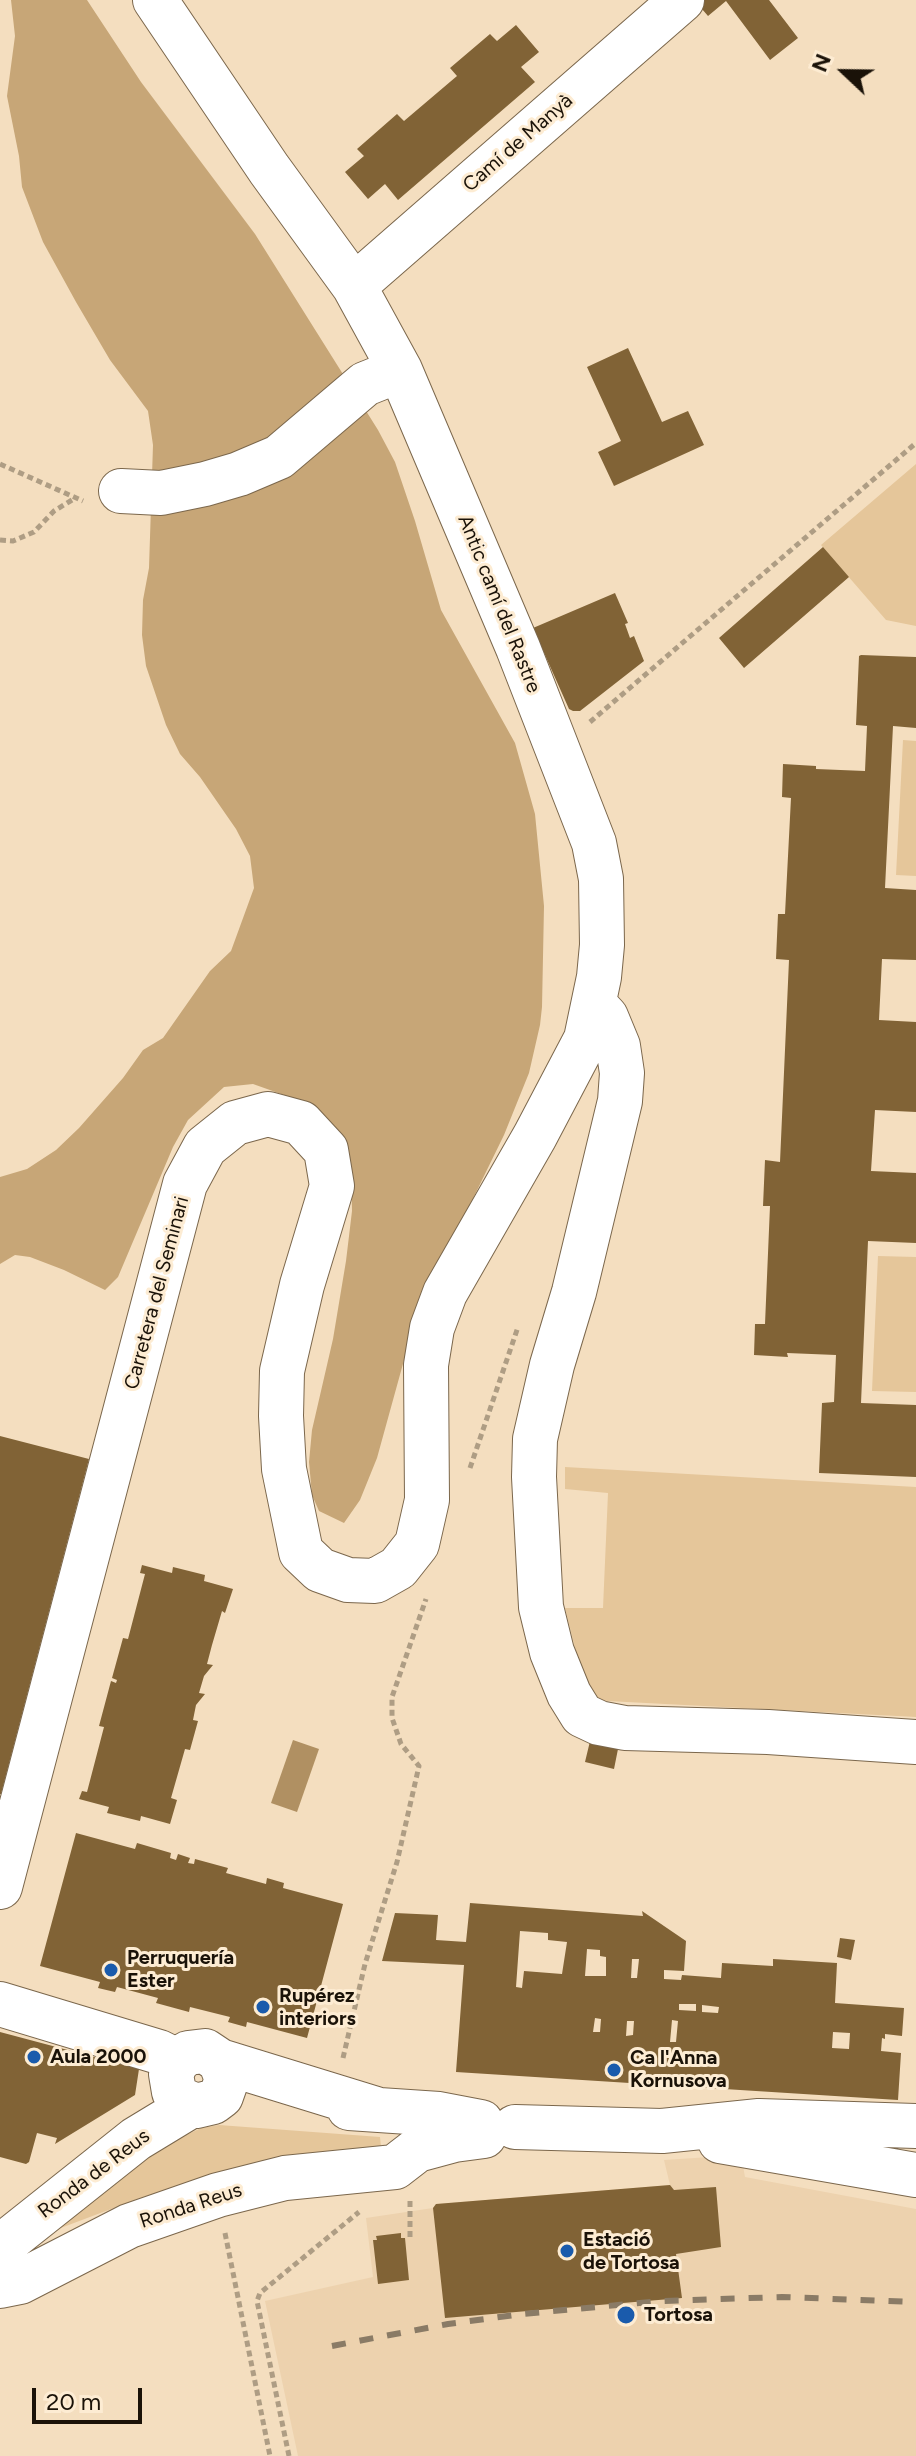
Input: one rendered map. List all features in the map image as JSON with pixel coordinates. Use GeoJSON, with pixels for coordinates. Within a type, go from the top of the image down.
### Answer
{"type":"FeatureCollection","features":[{"type":"Feature","properties":{"kind":"street","name":"Antic camí del Rastre"},"geometry":{"type":"LineString","coordinates":[[155,0],[269,169],[354,286],[400,370],[453,491],[594,843],[601,879],[602,945],[594,1004]]}},
{"type":"Feature","properties":{"kind":"street","name":"Camí de Manyà"},"geometry":{"type":"LineString","coordinates":[[354,286],[682,0]]}},
{"type":"Feature","properties":{"kind":"street"},"geometry":{"type":"LineString","coordinates":[[104,496],[161,493],[205,484],[279,457],[365,384],[400,370]]}},
{"type":"Feature","properties":{"kind":"street"},"geometry":{"type":"LineString","coordinates":[[594,1004],[606,1017],[618,1046],[622,1073],[614,1132],[535,1439],[541,1607],[552,1652],[569,1694],[582,1715],[599,1723],[625,1728],[768,1732],[916,1742]]}},
{"type":"Feature","properties":{"kind":"street","name":"Carretera del Seminari"},"geometry":{"type":"LineString","coordinates":[[0,1887],[185,1184],[205,1147],[235,1123],[268,1114],[301,1123],[326,1150],[332,1186],[302,1285],[282,1371],[284,1469],[301,1552],[320,1570],[348,1580],[375,1581],[398,1568],[417,1544],[427,1500],[426,1365],[432,1328],[445,1293],[556,1098],[586,1039],[594,1004]]}},
{"type":"Feature","properties":{"kind":"street"},"geometry":{"type":"LineString","coordinates":[[0,2004],[159,2052],[177,2061],[171,2074],[174,2092],[180,2099],[208,2089],[334,2097],[376,2109]]}},
{"type":"Feature","properties":{"kind":"street"},"geometry":{"type":"LineString","coordinates":[[208,2089],[439,2114],[494,2128],[662,2131],[759,2121],[916,2126]]}},
{"type":"Feature","properties":{"kind":"street","name":"Ronda de Reus"},"geometry":{"type":"LineString","coordinates":[[0,2247],[136,2139],[208,2089]]}},
{"type":"Feature","properties":{"kind":"street"},"geometry":{"type":"LineString","coordinates":[[396,2184],[417,2150],[494,2128]]}},
{"type":"Feature","properties":{"kind":"street"},"geometry":{"type":"LineString","coordinates":[[662,2131],[916,2175]]}},
{"type":"Feature","properties":{"kind":"street"},"geometry":{"type":"LineString","coordinates":[[749,2147],[804,2136],[916,2140]]}},
{"type":"Feature","properties":{"kind":"street","name":"Ronda Reus"},"geometry":{"type":"LineString","coordinates":[[0,2286],[20,2282],[129,2226],[218,2195],[285,2178],[396,2184]]}},
{"type":"Feature","properties":{"kind":"path"},"geometry":{"type":"LineString","coordinates":[[558,749],[916,443]]}},
{"type":"Feature","properties":{"kind":"path"},"geometry":{"type":"LineString","coordinates":[[0,464],[73,499]]}},
{"type":"Feature","properties":{"kind":"path"},"geometry":{"type":"LineString","coordinates":[[0,540],[13,541],[34,532],[54,511],[73,499],[104,496]]}},
{"type":"Feature","properties":{"kind":"path"},"geometry":{"type":"LineString","coordinates":[[468,1472],[511,1341],[524,1314]]}},
{"type":"Feature","properties":{"kind":"path"},"geometry":{"type":"LineString","coordinates":[[334,2097],[365,1964],[397,1862],[419,1766],[401,1744],[392,1718],[392,1697],[430,1587]]}},
{"type":"Feature","properties":{"kind":"path"},"geometry":{"type":"LineString","coordinates":[[396,2184],[410,2198],[410,2240]]}},
{"type":"Feature","properties":{"kind":"path"},"geometry":{"type":"LineString","coordinates":[[218,2195],[270,2456]]}},
{"type":"Feature","properties":{"kind":"path"},"geometry":{"type":"LineString","coordinates":[[289,2456],[257,2301],[260,2293],[367,2205]]}},
{"type":"Feature","properties":{"kind":"shaded area"},"geometry":{"type":"Polygon","coordinates":[[[11,0],[87,0],[141,82],[255,234],[395,462],[441,610],[515,743],[535,814],[544,906],[542,1007],[529,1073],[504,1135],[409,1342],[377,1458],[360,1500],[344,1523],[319,1511],[312,1495],[309,1462],[312,1430],[333,1339],[346,1261],[352,1211],[351,1164],[344,1149],[314,1118],[284,1095],[253,1084],[224,1087],[188,1120],[173,1147],[118,1277],[105,1290],[30,1257],[15,1255],[0,1264],[0,1177],[27,1169],[56,1150],[123,1078],[143,1050],[163,1038],[210,971],[231,951],[254,888],[250,856],[236,829],[180,754],[166,725],[146,666],[142,635],[143,600],[149,568],[153,445],[148,411],[110,360],[76,302],[43,242],[22,187],[7,96],[15,36],[11,0]]]}},
{"type":"Feature","properties":{"kind":"shaded area"},"geometry":{"type":"Polygon","coordinates":[[[916,464],[916,626],[886,620],[821,545],[916,464]]]}},
{"type":"Feature","properties":{"kind":"shaded area"},"geometry":{"type":"Polygon","coordinates":[[[903,740],[916,741],[916,876],[896,875],[903,740]]]}},
{"type":"Feature","properties":{"kind":"shaded area"},"geometry":{"type":"Polygon","coordinates":[[[878,1256],[916,1257],[916,1392],[872,1391],[878,1256]]]}},
{"type":"Feature","properties":{"kind":"shaded area"},"geometry":{"type":"Polygon","coordinates":[[[565,1467],[916,1487],[916,1717],[588,1700],[565,1608],[603,1608],[608,1493],[565,1489],[565,1467]]]}},
{"type":"Feature","properties":{"kind":"shaded area"},"geometry":{"type":"Polygon","coordinates":[[[293,1740],[319,1749],[297,1812],[271,1803],[293,1740]]]}},
{"type":"Feature","properties":{"kind":"shaded area"},"geometry":{"type":"Polygon","coordinates":[[[219,2125],[380,2137],[381,2147],[325,2152],[221,2172],[58,2229],[87,2202],[163,2146],[201,2128],[219,2125]]]}},
{"type":"Feature","properties":{"kind":"shaded area"},"geometry":{"type":"Polygon","coordinates":[[[741,2155],[745,2177],[916,2209],[916,2456],[298,2456],[265,2301],[373,2277],[366,2218],[433,2208],[436,2204],[670,2185],[664,2160],[741,2155]]]}},
{"type":"Feature","properties":{"kind":"building"},"geometry":{"type":"Polygon","coordinates":[[[698,0],[769,0],[798,38],[770,60],[726,1],[708,16],[696,2],[698,0]]]}},
{"type":"Feature","properties":{"kind":"building"},"geometry":{"type":"Polygon","coordinates":[[[516,25],[539,52],[521,67],[535,82],[398,200],[385,184],[368,199],[345,172],[364,156],[357,149],[397,114],[404,121],[457,76],[450,68],[490,34],[497,41],[516,25]]]}},
{"type":"Feature","properties":{"kind":"building"},"geometry":{"type":"Polygon","coordinates":[[[628,348],[662,422],[688,411],[704,445],[614,486],[598,452],[621,441],[587,367],[628,348]]]}},
{"type":"Feature","properties":{"kind":"building"},"geometry":{"type":"Polygon","coordinates":[[[823,547],[849,577],[744,668],[719,638],[823,547]]]}},
{"type":"Feature","properties":{"kind":"building"},"geometry":{"type":"Polygon","coordinates":[[[615,593],[628,623],[625,624],[630,638],[634,636],[644,661],[580,711],[573,711],[569,709],[533,628],[615,593]]]}},
{"type":"Feature","properties":{"kind":"building"},"geometry":{"type":"Polygon","coordinates":[[[861,655],[916,657],[916,728],[893,726],[885,888],[916,890],[916,960],[882,959],[879,1020],[916,1022],[916,1112],[875,1110],[871,1171],[916,1173],[916,1243],[868,1241],[861,1403],[916,1405],[916,1477],[819,1473],[822,1403],[834,1402],[836,1355],[754,1355],[755,1324],[765,1324],[770,1206],[763,1206],[765,1160],[780,1162],[789,960],[776,959],[778,914],[785,914],[791,798],[782,797],[783,764],[865,771],[867,726],[856,725],[861,655]]]}},
{"type":"Feature","properties":{"kind":"building"},"geometry":{"type":"Polygon","coordinates":[[[0,1436],[89,1459],[1,1794],[0,1794],[0,1436]]]}},
{"type":"Feature","properties":{"kind":"building"},"geometry":{"type":"Polygon","coordinates":[[[142,1565],[172,1573],[173,1567],[205,1575],[204,1581],[233,1589],[225,1613],[222,1611],[207,1664],[213,1665],[204,1676],[199,1693],[205,1694],[196,1705],[193,1720],[198,1721],[190,1750],[185,1749],[171,1798],[177,1800],[170,1824],[141,1816],[140,1821],[107,1813],[109,1807],[79,1799],[82,1791],[87,1792],[104,1727],[99,1726],[111,1681],[116,1683],[117,1680],[112,1678],[123,1638],[128,1639],[145,1574],[140,1573],[142,1565]]]}},
{"type":"Feature","properties":{"kind":"building"},"geometry":{"type":"Polygon","coordinates":[[[591,1737],[619,1744],[614,1769],[585,1762],[591,1737]]]}},
{"type":"Feature","properties":{"kind":"building"},"geometry":{"type":"Polygon","coordinates":[[[76,1833],[135,1849],[137,1843],[171,1853],[170,1858],[176,1860],[178,1854],[190,1858],[188,1863],[194,1864],[195,1859],[228,1868],[226,1873],[266,1884],[267,1878],[284,1883],[283,1888],[343,1904],[307,2038],[247,2022],[246,2027],[228,2022],[230,2017],[190,2007],[189,2012],[156,2003],[158,1998],[117,1987],[115,1992],[98,1988],[100,1982],[40,1966],[76,1833]]]}},
{"type":"Feature","properties":{"kind":"building"},"geometry":{"type":"Polygon","coordinates":[[[470,1903],[643,1916],[642,1911],[686,1941],[684,1971],[664,1970],[664,1979],[681,1980],[682,1975],[721,1978],[722,1963],[773,1966],[773,1959],[837,1963],[835,2003],[904,2008],[902,2036],[885,2034],[881,2051],[901,2053],[898,2100],[456,2072],[464,1965],[382,1961],[395,1913],[438,1915],[436,1940],[466,1942],[470,1903]],[[520,1931],[516,1987],[522,1988],[524,1971],[562,1974],[567,1942],[548,1940],[548,1933],[520,1931]],[[587,1949],[585,1976],[606,1976],[606,1957],[600,1956],[600,1950],[587,1949]],[[632,1959],[631,1978],[637,1978],[639,1959],[632,1959]],[[679,2004],[679,2010],[696,2011],[696,2004],[679,2004]],[[702,2005],[702,2012],[718,2013],[719,2007],[702,2005]],[[595,2018],[593,2032],[600,2032],[601,2019],[595,2018]],[[672,2020],[670,2042],[676,2042],[678,2021],[672,2020]],[[627,2021],[626,2036],[633,2035],[634,2021],[627,2021]],[[833,2032],[832,2048],[849,2049],[850,2033],[833,2032]]]}},
{"type":"Feature","properties":{"kind":"building"},"geometry":{"type":"Polygon","coordinates":[[[840,1938],[855,1940],[851,1960],[837,1957],[840,1938]]]}},
{"type":"Feature","properties":{"kind":"building"},"geometry":{"type":"Polygon","coordinates":[[[0,2032],[139,2069],[135,2095],[55,2144],[57,2138],[37,2133],[26,2164],[0,2157],[0,2032]]]}},
{"type":"Feature","properties":{"kind":"building","name":"Estació de Tortosa"},"geometry":{"type":"Polygon","coordinates":[[[670,2185],[674,2190],[716,2187],[721,2247],[676,2254],[682,2298],[445,2318],[433,2208],[436,2204],[670,2185]]]}},
{"type":"Feature","properties":{"kind":"building"},"geometry":{"type":"Polygon","coordinates":[[[401,2233],[401,2238],[405,2238],[409,2280],[378,2284],[373,2240],[377,2240],[376,2236],[401,2233]]]}},
{"type":"Feature","properties":{"kind":"railway"},"geometry":{"type":"LineString","coordinates":[[332,2346],[448,2324],[661,2301],[782,2297],[916,2302]]}},
{"type":"Feature","properties":{"kind":"place","name":"Perruquería Ester"},"geometry":{"type":"Point","coordinates":[111,1970]}},
{"type":"Feature","properties":{"kind":"place","name":"Rupérez interiors"},"geometry":{"type":"Point","coordinates":[263,2007]}},
{"type":"Feature","properties":{"kind":"place","name":"Aula 2000"},"geometry":{"type":"Point","coordinates":[34,2057]}},
{"type":"Feature","properties":{"kind":"place","name":"Ca l'Anna Kornusova"},"geometry":{"type":"Point","coordinates":[614,2070]}},
{"type":"Feature","properties":{"kind":"place","name":"Estació de Tortosa"},"geometry":{"type":"Point","coordinates":[567,2251]}},
{"type":"Feature","properties":{"kind":"place","name":"Tortosa"},"geometry":{"type":"Point","coordinates":[626,2315]}}]}
